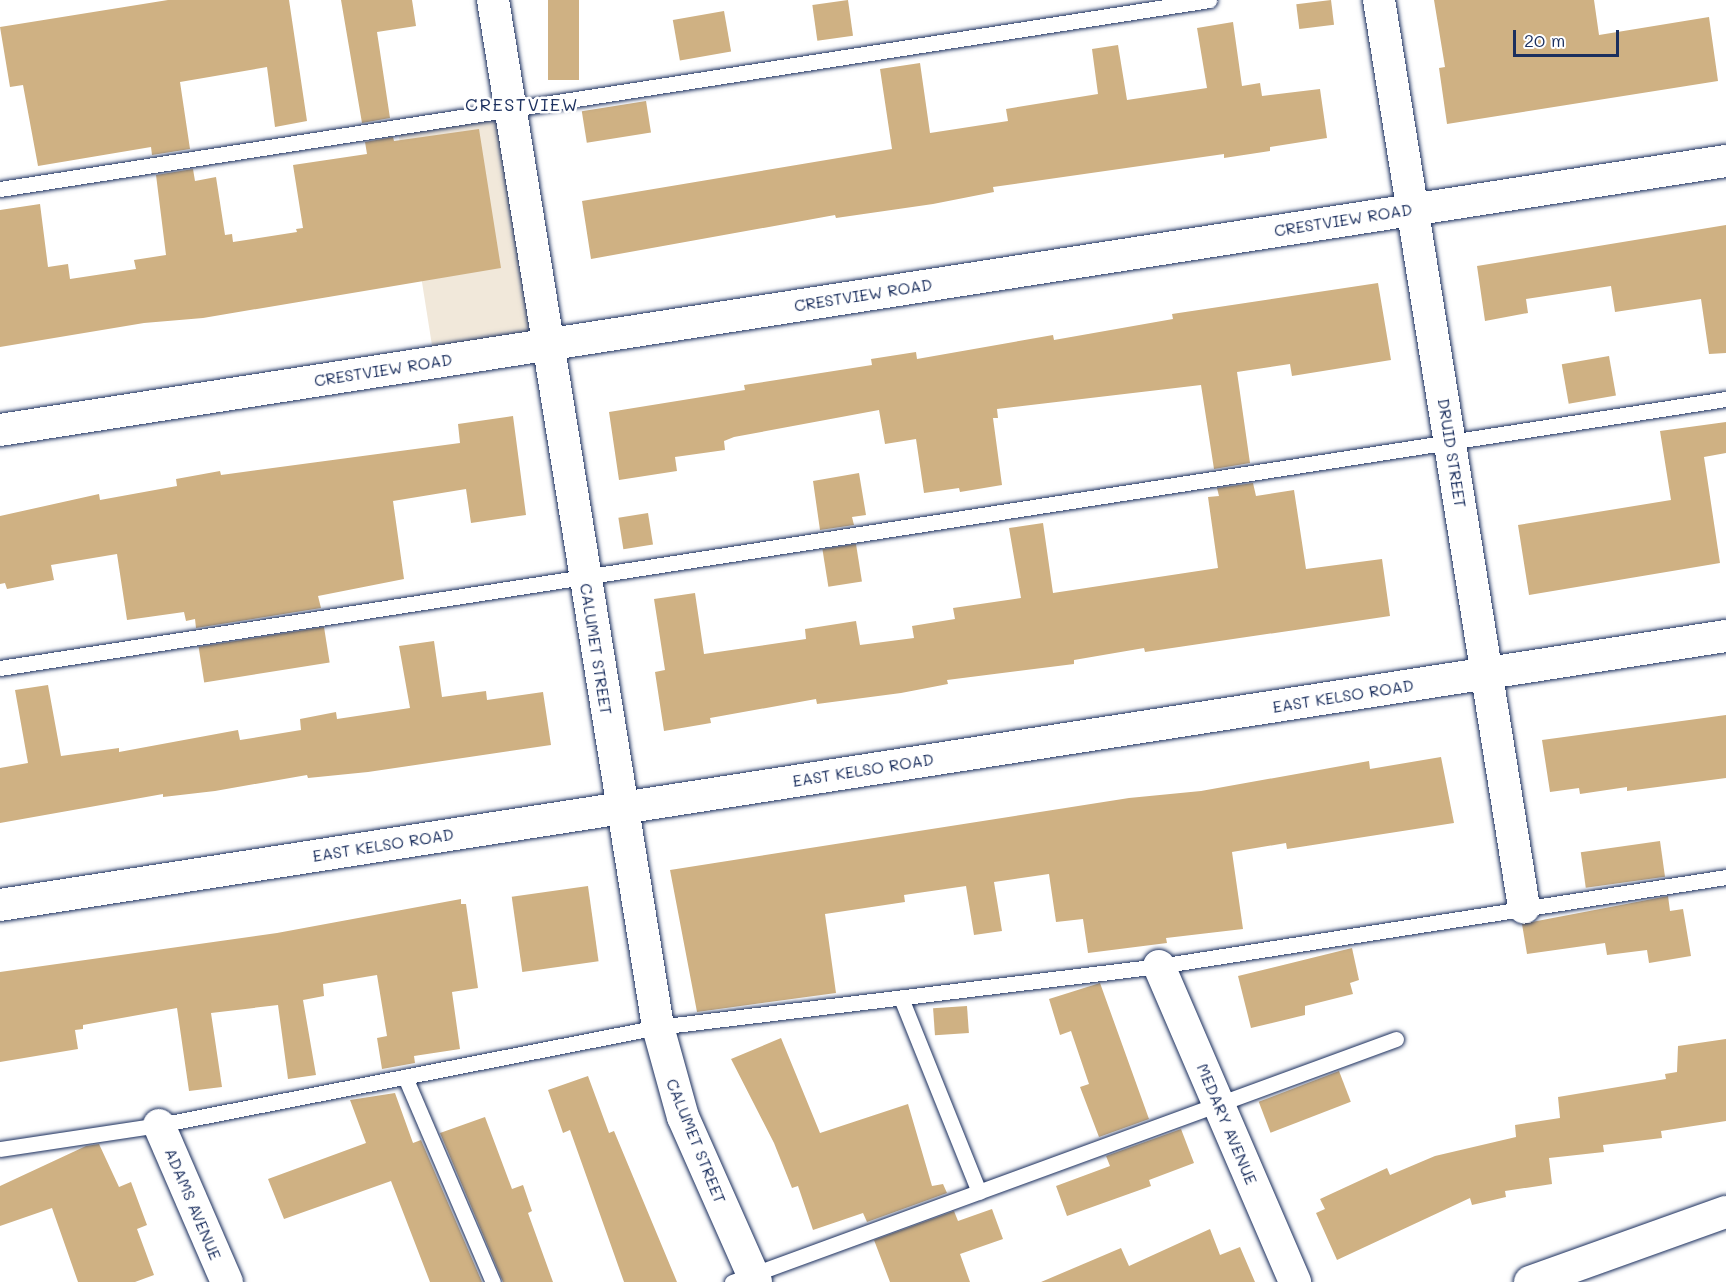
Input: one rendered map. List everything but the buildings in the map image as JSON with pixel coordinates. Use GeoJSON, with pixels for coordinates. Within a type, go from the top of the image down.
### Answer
{"type":"FeatureCollection","features":[{"type":"Feature","properties":{"kind":"street","name":"CALUMET STREET"},"geometry":{"type":"LineString","coordinates":[[493,0],[545,345],[658,1027],[683,1117],[747,1279]]}},
{"type":"Feature","properties":{"kind":"street","name":"DRUID STREET"},"geometry":{"type":"LineString","coordinates":[[1379,0],[1524,907]]}},
{"type":"Feature","properties":{"kind":"street","name":"CRESTVIEW ROAD"},"geometry":{"type":"LineString","coordinates":[[0,430],[1726,161]]}},
{"type":"Feature","properties":{"kind":"street","name":"EAST KELSO ROAD"},"geometry":{"type":"LineString","coordinates":[[0,905],[1726,636]]}},
{"type":"Feature","properties":{"kind":"street","name":"MEDARY AVENUE"},"geometry":{"type":"LineString","coordinates":[[1159,966],[1295,1282]]}},
{"type":"Feature","properties":{"kind":"street","name":"ADAMS AVENUE"},"geometry":{"type":"LineString","coordinates":[[159,1125],[227,1282]]}},
{"type":"Feature","properties":{"kind":"street"},"geometry":{"type":"LineString","coordinates":[[1530,1282],[1726,1212]]}},
{"type":"Feature","properties":{"kind":"lane"},"geometry":{"type":"LineString","coordinates":[[0,189],[1209,0]]}},
{"type":"Feature","properties":{"kind":"lane"},"geometry":{"type":"LineString","coordinates":[[0,668],[1726,399]]}},
{"type":"Feature","properties":{"kind":"lane"},"geometry":{"type":"LineString","coordinates":[[0,1149],[159,1125],[658,1027],[1159,966],[1726,877]]}},
{"type":"Feature","properties":{"kind":"lane"},"geometry":{"type":"LineString","coordinates":[[901,998],[979,1192]]}},
{"type":"Feature","properties":{"kind":"lane"},"geometry":{"type":"LineString","coordinates":[[747,1279],[1396,1039]]}},
{"type":"Feature","properties":{"kind":"lane"},"geometry":{"type":"LineString","coordinates":[[405,1077],[493,1282]]}},
{"type":"Feature","properties":{"kind":"shaded area"},"geometry":{"type":"Polygon","coordinates":[[[503,116],[538,338],[434,355],[398,133],[503,116]]]}},
{"type":"Feature","properties":{"kind":"district","name":"CRESTVIEW"},"geometry":{"type":"Point","coordinates":[522,104]}}]}
